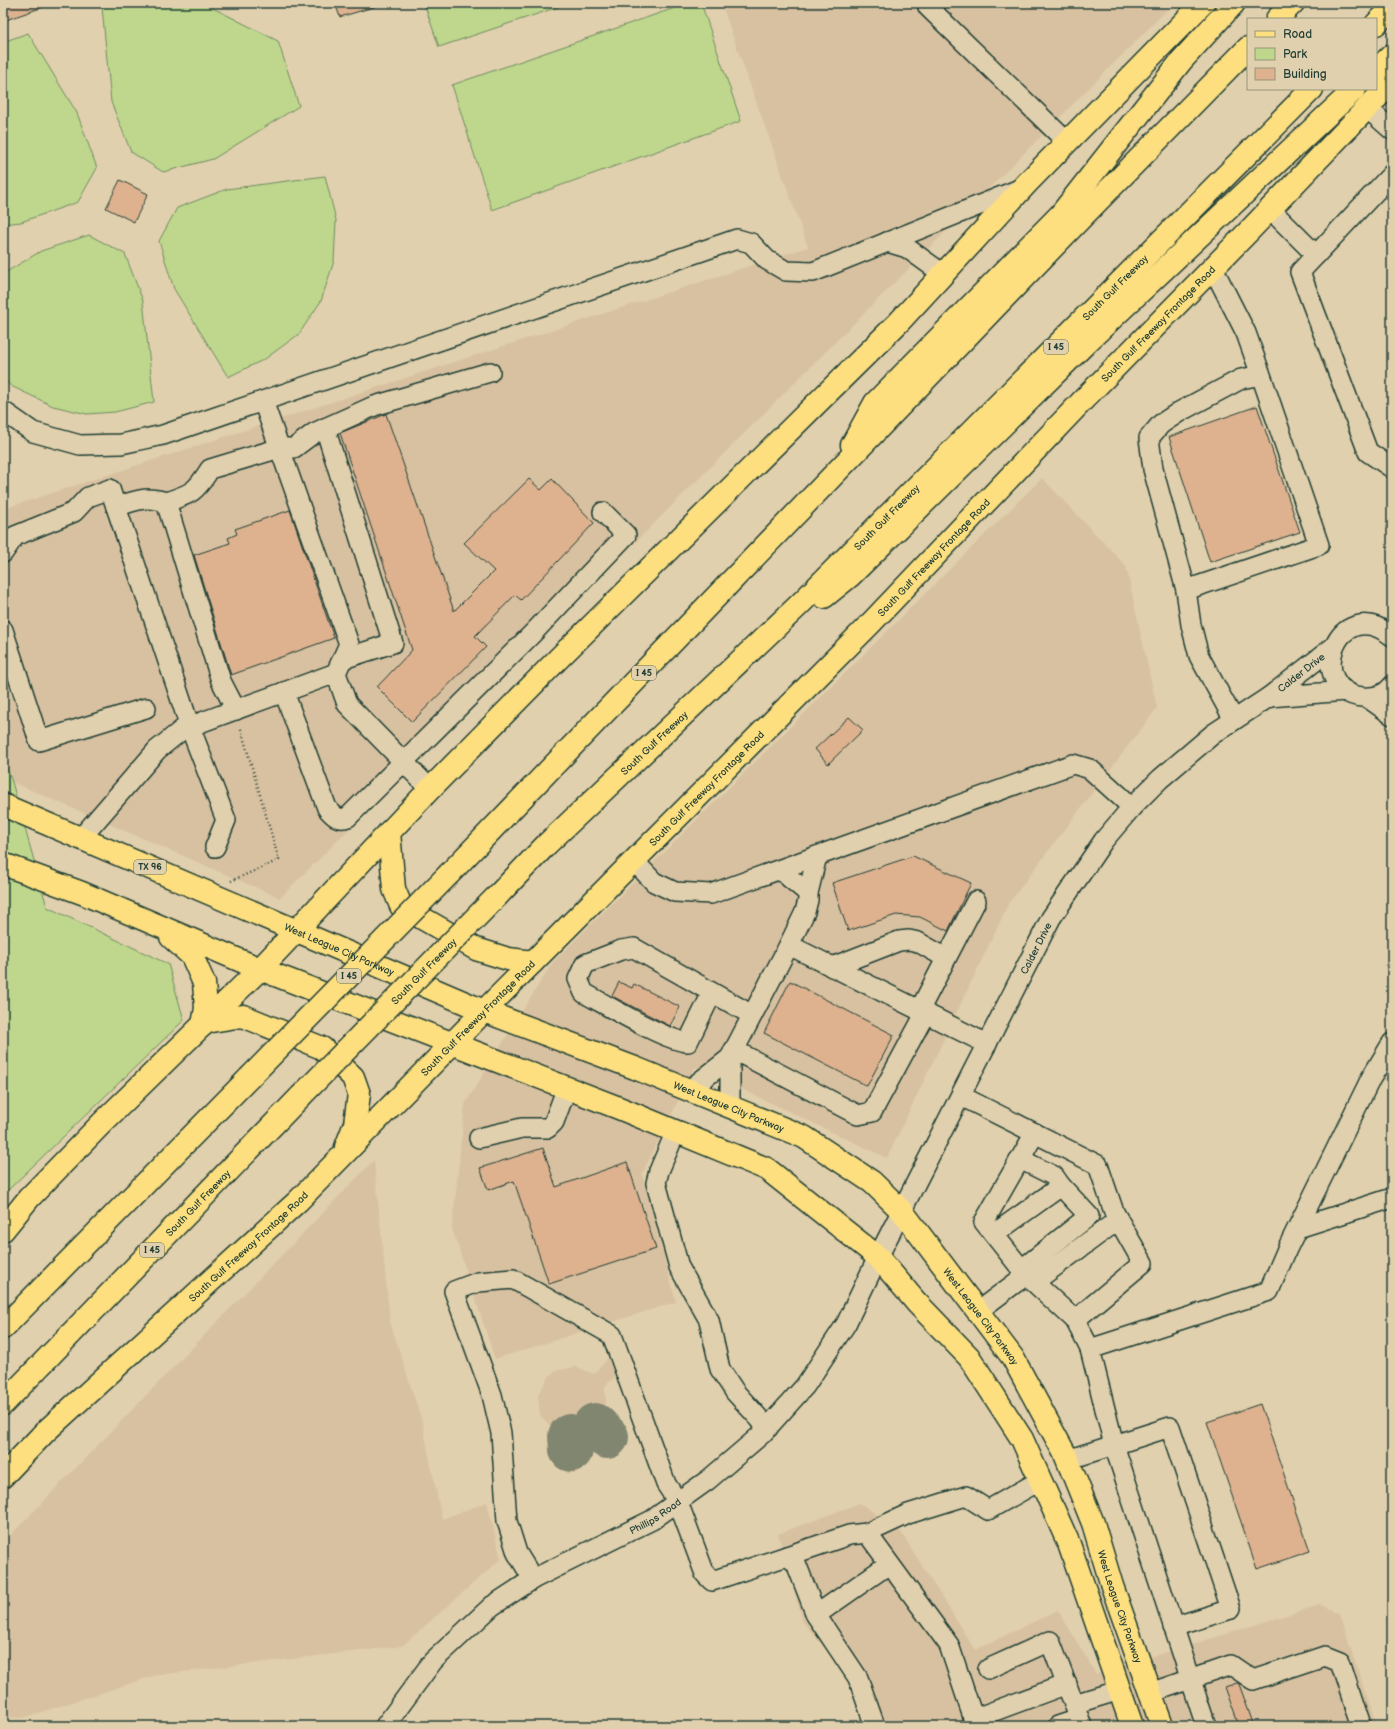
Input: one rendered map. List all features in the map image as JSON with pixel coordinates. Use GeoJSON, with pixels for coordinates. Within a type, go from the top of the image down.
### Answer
{"type":"FeatureCollection","features":[{"type":"Feature","properties":{"kind":"main road"},"geometry":{"type":"LineString","coordinates":[[838,471],[875,403],[1061,214],[1182,60],[1234,3]]}},
{"type":"Feature","properties":{"kind":"main road"},"geometry":{"type":"LineString","coordinates":[[1278,18],[1293,3]]}},
{"type":"Feature","properties":{"kind":"main road"},"geometry":{"type":"LineString","coordinates":[[3,1230],[29,1198],[85,1140],[260,969],[430,789],[571,646],[899,322],[1022,188],[1196,5]]}},
{"type":"Feature","properties":{"kind":"main road"},"geometry":{"type":"LineString","coordinates":[[1377,23],[1392,8]]}},
{"type":"Feature","properties":{"kind":"main road","name":"I 45"},"geometry":{"type":"LineString","coordinates":[[3,1328],[450,874],[1082,217],[1247,49]]}},
{"type":"Feature","properties":{"kind":"main road"},"geometry":{"type":"LineString","coordinates":[[1377,69],[1392,55]]}},
{"type":"Feature","properties":{"kind":"main road","name":"South Gulf Freeway Frontage Road"},"geometry":{"type":"LineString","coordinates":[[3,1476],[45,1432],[295,1204],[452,1043],[871,623],[1080,404],[1392,82]]}},
{"type":"Feature","properties":{"kind":"main road","name":"South Gulf Freeway"},"geometry":{"type":"LineString","coordinates":[[3,1404],[546,845],[806,599],[1311,90]]}},
{"type":"Feature","properties":{"kind":"main road"},"geometry":{"type":"LineString","coordinates":[[729,672],[850,576],[1087,342],[1284,155],[1355,90]]}},
{"type":"Feature","properties":{"kind":"main road","name":"West League City Parkway"},"geometry":{"type":"LineString","coordinates":[[3,805],[484,1011],[689,1090],[804,1137],[872,1182],[902,1211],[1013,1358],[1067,1460],[1093,1522],[1112,1586],[1162,1726]]}},
{"type":"Feature","properties":{"kind":"main road"},"geometry":{"type":"LineString","coordinates":[[389,832],[394,889],[401,906],[476,949],[508,959],[533,962]]}},
{"type":"Feature","properties":{"kind":"main road"},"geometry":{"type":"LineString","coordinates":[[3,864],[82,893],[260,969],[567,1087],[767,1169],[878,1257],[916,1302],[969,1358],[1022,1439],[1041,1480],[1069,1544],[1132,1726]]}},
{"type":"Feature","properties":{"kind":"main road"},"geometry":{"type":"LineString","coordinates":[[158,925],[192,956],[204,983],[206,1008],[204,1024]]}},
{"type":"Feature","properties":{"kind":"main road"},"geometry":{"type":"LineString","coordinates":[[204,1024],[243,1016],[322,1048],[353,1077],[359,1094],[355,1124],[344,1154]]}},
{"type":"Feature","properties":{"kind":"street"},"geometry":{"type":"LineString","coordinates":[[928,7],[1067,142]]}},
{"type":"Feature","properties":{"kind":"street"},"geometry":{"type":"LineString","coordinates":[[1367,108],[1392,130]]}},
{"type":"Feature","properties":{"kind":"street"},"geometry":{"type":"LineString","coordinates":[[1392,174],[1300,272],[1368,452],[1392,468]]}},
{"type":"Feature","properties":{"kind":"street"},"geometry":{"type":"LineString","coordinates":[[3,411],[33,432],[80,445],[121,444],[163,435],[737,239],[751,243],[768,260],[786,271],[813,272],[1022,188]]}},
{"type":"Feature","properties":{"kind":"street"},"geometry":{"type":"LineString","coordinates":[[1270,209],[1316,255]]}},
{"type":"Feature","properties":{"kind":"street"},"geometry":{"type":"LineString","coordinates":[[887,242],[907,248],[943,274]]}},
{"type":"Feature","properties":{"kind":"street"},"geometry":{"type":"LineString","coordinates":[[1186,590],[1319,546],[1246,333],[1213,268]]}},
{"type":"Feature","properties":{"kind":"street"},"geometry":{"type":"LineString","coordinates":[[116,507],[142,498],[152,498],[166,502],[190,494],[202,483],[210,470],[280,448],[294,448],[314,433],[374,406],[490,372]]}},
{"type":"Feature","properties":{"kind":"street"},"geometry":{"type":"LineString","coordinates":[[1234,720],[1199,656],[1191,625],[1186,590],[1153,469],[1149,438],[1160,424],[1179,412],[1241,379],[1261,375]]}},
{"type":"Feature","properties":{"kind":"street"},"geometry":{"type":"LineString","coordinates":[[263,402],[349,644],[340,666],[346,704],[430,789]]}},
{"type":"Feature","properties":{"kind":"street"},"geometry":{"type":"LineString","coordinates":[[81,838],[157,750],[183,729],[284,692],[393,643],[325,428]]}},
{"type":"Feature","properties":{"kind":"street"},"geometry":{"type":"LineString","coordinates":[[3,553],[15,536],[74,512],[88,497],[110,489],[190,727],[226,820],[214,847]]}},
{"type":"Feature","properties":{"kind":"street"},"geometry":{"type":"LineString","coordinates":[[166,502],[221,680],[236,710]]}},
{"type":"Feature","properties":{"kind":"street"},"geometry":{"type":"LineString","coordinates":[[284,692],[327,808],[335,817],[342,819],[348,817],[533,633],[626,536],[603,512]]}},
{"type":"Feature","properties":{"kind":"street","name":"Calder Drive"},"geometry":{"type":"LineString","coordinates":[[878,1257],[1051,918],[1104,840],[1132,807],[1160,779],[1213,734],[1269,697],[1332,648],[1338,637],[1348,630],[1360,625],[1372,625],[1389,632]]}},
{"type":"Feature","properties":{"kind":"street"},"geometry":{"type":"LineString","coordinates":[[3,630],[39,741],[146,708]]}},
{"type":"Feature","properties":{"kind":"street"},"geometry":{"type":"LineString","coordinates":[[1332,648],[1330,660],[1332,672],[1337,683],[1346,691],[1357,696],[1368,698],[1392,715]]}},
{"type":"Feature","properties":{"kind":"street"},"geometry":{"type":"LineString","coordinates":[[1368,698],[1379,695],[1392,686]]}},
{"type":"Feature","properties":{"kind":"street","name":"Calder Drive"},"geometry":{"type":"LineString","coordinates":[[1269,697],[1346,691]]}},
{"type":"Feature","properties":{"kind":"street"},"geometry":{"type":"LineString","coordinates":[[634,861],[654,882],[675,892],[711,894],[1073,764],[1090,769],[1132,807]]}},
{"type":"Feature","properties":{"kind":"street"},"geometry":{"type":"LineString","coordinates":[[689,1090],[732,1054],[805,912],[817,856]]}},
{"type":"Feature","properties":{"kind":"street"},"geometry":{"type":"LineString","coordinates":[[780,870],[808,893]]}},
{"type":"Feature","properties":{"kind":"street"},"geometry":{"type":"LineString","coordinates":[[732,1054],[858,1116],[872,1112],[922,1012],[946,958],[976,901]]}},
{"type":"Feature","properties":{"kind":"street"},"geometry":{"type":"LineString","coordinates":[[832,966],[899,941],[910,940],[946,958]]}},
{"type":"Feature","properties":{"kind":"street"},"geometry":{"type":"LineString","coordinates":[[789,945],[987,1044]]}},
{"type":"Feature","properties":{"kind":"street"},"geometry":{"type":"LineString","coordinates":[[712,993],[688,1042],[681,1042],[663,1035],[584,993],[578,979],[585,964],[621,950],[634,948],[752,1015]]}},
{"type":"Feature","properties":{"kind":"street"},"geometry":{"type":"LineString","coordinates":[[1090,1350],[1269,1291],[1371,1078],[1392,1043]]}},
{"type":"Feature","properties":{"kind":"street"},"geometry":{"type":"LineString","coordinates":[[730,1107],[732,1054]]}},
{"type":"Feature","properties":{"kind":"street"},"geometry":{"type":"LineString","coordinates":[[479,1138],[522,1128],[548,1128],[554,1122],[567,1087]]}},
{"type":"Feature","properties":{"kind":"street"},"geometry":{"type":"LineString","coordinates":[[961,1096],[1098,1165],[1114,1212],[1143,1263],[1075,1320]]}},
{"type":"Feature","properties":{"kind":"street"},"geometry":{"type":"LineString","coordinates":[[676,1131],[659,1171],[656,1183],[679,1267],[709,1320],[720,1369],[734,1392],[768,1428]]}},
{"type":"Feature","properties":{"kind":"street"},"geometry":{"type":"LineString","coordinates":[[1035,1133],[984,1222],[1027,1275],[1075,1320],[1090,1350],[1114,1445],[1206,1726]]}},
{"type":"Feature","properties":{"kind":"street"},"geometry":{"type":"LineString","coordinates":[[1020,1159],[1054,1176],[1061,1186],[1089,1216],[1027,1275]]}},
{"type":"Feature","properties":{"kind":"street"},"geometry":{"type":"LineString","coordinates":[[994,1234],[1061,1186]]}},
{"type":"Feature","properties":{"kind":"street"},"geometry":{"type":"LineString","coordinates":[[1298,1228],[1392,1198]]}},
{"type":"Feature","properties":{"kind":"street"},"geometry":{"type":"LineString","coordinates":[[978,1311],[1027,1275],[1118,1220]]}},
{"type":"Feature","properties":{"kind":"street","name":"Phillips Road"},"geometry":{"type":"LineString","coordinates":[[385,1726],[433,1661],[492,1606],[533,1579],[652,1520],[708,1480],[768,1428],[805,1386],[842,1330],[878,1257]]}},
{"type":"Feature","properties":{"kind":"street"},"geometry":{"type":"LineString","coordinates":[[533,1579],[517,1553],[507,1521],[501,1433],[492,1396],[454,1291],[478,1282],[513,1279],[612,1335],[666,1484],[678,1502],[705,1574],[712,1581],[849,1535],[867,1532],[908,1514],[966,1496],[988,1510],[1041,1480]]}},
{"type":"Feature","properties":{"kind":"street"},"geometry":{"type":"LineString","coordinates":[[1067,1460],[1170,1427],[1231,1608],[1174,1627]]}},
{"type":"Feature","properties":{"kind":"street"},"geometry":{"type":"LineString","coordinates":[[867,1532],[949,1645],[975,1723],[1067,1684]]}},
{"type":"Feature","properties":{"kind":"street"},"geometry":{"type":"LineString","coordinates":[[786,1556],[796,1563],[816,1615],[858,1678],[875,1726]]}},
{"type":"Feature","properties":{"kind":"street"},"geometry":{"type":"LineString","coordinates":[[816,1615],[889,1564]]}},
{"type":"Feature","properties":{"kind":"street"},"geometry":{"type":"LineString","coordinates":[[988,1669],[1050,1641],[1078,1716]]}},
{"type":"Feature","properties":{"kind":"street"},"geometry":{"type":"LineString","coordinates":[[1150,1693],[1231,1665],[1253,1680],[1325,1656],[1340,1662],[1362,1726]]}},
{"type":"Feature","properties":{"kind":"street"},"geometry":{"type":"LineString","coordinates":[[1058,1726],[1078,1716],[1120,1690]]}},
{"type":"Feature","properties":{"kind":"path"},"geometry":{"type":"LineString","coordinates":[[230,882],[280,860],[236,710]]}},
{"type":"Feature","properties":{"kind":"shaded area"},"geometry":{"type":"Polygon","coordinates":[[[721,3],[1174,3],[280,898],[12,782],[3,757],[3,509],[808,247],[721,3]]]}},
{"type":"Feature","properties":{"kind":"shaded area"},"geometry":{"type":"Polygon","coordinates":[[[1042,478],[1126,566],[1157,708],[1009,903],[887,1158],[695,1067],[642,1174],[676,1302],[495,1359],[452,1228],[465,1104],[552,963],[1042,478]]]}},
{"type":"Feature","properties":{"kind":"shaded area"},"geometry":{"type":"Polygon","coordinates":[[[374,1160],[390,1322],[422,1421],[442,1519],[487,1502],[501,1559],[402,1646],[157,1675],[23,1718],[3,1717],[3,1543],[374,1160]]]}},
{"type":"Feature","properties":{"kind":"shaded area"},"geometry":{"type":"Polygon","coordinates":[[[608,1358],[616,1376],[605,1386],[606,1407],[601,1422],[611,1433],[618,1434],[624,1439],[626,1445],[621,1454],[615,1458],[605,1453],[602,1445],[604,1441],[592,1430],[576,1437],[575,1450],[580,1457],[581,1465],[577,1472],[568,1474],[561,1467],[559,1460],[564,1451],[564,1435],[552,1428],[540,1415],[538,1394],[550,1375],[559,1370],[576,1367],[594,1374],[608,1358]]]}},
{"type":"Feature","properties":{"kind":"shaded area"},"geometry":{"type":"Polygon","coordinates":[[[860,1503],[899,1529],[975,1650],[1058,1610],[1096,1674],[1319,1605],[1340,1613],[1376,1726],[868,1726],[853,1682],[803,1622],[778,1534],[860,1503]]]}},
{"type":"Feature","properties":{"kind":"green space"},"geometry":{"type":"Polygon","coordinates":[[[115,3],[203,3],[278,41],[299,106],[213,159],[163,172],[131,152],[111,102],[102,7],[115,3]]]}},
{"type":"Feature","properties":{"kind":"green space"},"geometry":{"type":"Polygon","coordinates":[[[424,3],[570,3],[439,47],[424,3]]]}},
{"type":"Feature","properties":{"kind":"green space"},"geometry":{"type":"Polygon","coordinates":[[[689,3],[701,3],[741,121],[492,210],[452,85],[689,3]]]}},
{"type":"Feature","properties":{"kind":"green space"},"geometry":{"type":"Polygon","coordinates":[[[28,33],[77,113],[97,168],[78,202],[21,222],[3,224],[3,42],[28,33]]]}},
{"type":"Feature","properties":{"kind":"green space"},"geometry":{"type":"Polygon","coordinates":[[[325,176],[336,220],[334,261],[321,301],[299,334],[265,359],[228,377],[174,289],[159,241],[177,208],[227,189],[325,176]]]}},
{"type":"Feature","properties":{"kind":"green space"},"geometry":{"type":"Polygon","coordinates":[[[89,235],[125,254],[143,301],[154,402],[115,412],[87,414],[53,406],[11,386],[3,378],[3,274],[41,251],[89,235]]]}},
{"type":"Feature","properties":{"kind":"green space"},"geometry":{"type":"Polygon","coordinates":[[[3,757],[12,782],[47,907],[168,964],[184,1020],[3,1195],[3,757]]]}},
{"type":"Feature","properties":{"kind":"building"},"geometry":{"type":"Polygon","coordinates":[[[3,3],[48,3],[49,5],[3,21],[3,3]]]}},
{"type":"Feature","properties":{"kind":"building"},"geometry":{"type":"Polygon","coordinates":[[[335,3],[376,3],[377,6],[340,17],[335,3]]]}},
{"type":"Feature","properties":{"kind":"building"},"geometry":{"type":"Polygon","coordinates":[[[120,180],[148,194],[134,222],[106,208],[120,180]]]}},
{"type":"Feature","properties":{"kind":"building"},"geometry":{"type":"Polygon","coordinates":[[[1257,406],[1300,532],[1210,562],[1169,437],[1257,406]]]}},
{"type":"Feature","properties":{"kind":"building"},"geometry":{"type":"Polygon","coordinates":[[[386,414],[454,611],[494,571],[464,543],[529,479],[541,490],[552,479],[594,523],[521,600],[515,595],[475,636],[486,647],[412,722],[377,687],[412,650],[340,433],[386,414]]]}},
{"type":"Feature","properties":{"kind":"building"},"geometry":{"type":"Polygon","coordinates":[[[290,510],[334,638],[231,675],[194,555],[230,543],[228,538],[237,534],[235,529],[290,510]]]}},
{"type":"Feature","properties":{"kind":"building"},"geometry":{"type":"Polygon","coordinates":[[[849,717],[863,730],[828,764],[815,749],[849,717]]]}},
{"type":"Feature","properties":{"kind":"building"},"geometry":{"type":"Polygon","coordinates":[[[913,856],[971,883],[948,931],[920,917],[896,915],[848,931],[832,883],[913,856]]]}},
{"type":"Feature","properties":{"kind":"building"},"geometry":{"type":"Polygon","coordinates":[[[790,981],[894,1035],[867,1086],[764,1033],[790,981]]]}},
{"type":"Feature","properties":{"kind":"building"},"geometry":{"type":"Polygon","coordinates":[[[619,982],[632,988],[634,984],[680,1007],[670,1026],[612,996],[619,982]]]}},
{"type":"Feature","properties":{"kind":"building"},"geometry":{"type":"Polygon","coordinates":[[[543,1148],[556,1187],[627,1162],[656,1249],[549,1284],[514,1181],[488,1190],[480,1168],[543,1148]]]}},
{"type":"Feature","properties":{"kind":"building"},"geometry":{"type":"Polygon","coordinates":[[[1260,1404],[1310,1551],[1257,1569],[1207,1422],[1260,1404]]]}},
{"type":"Feature","properties":{"kind":"building"},"geometry":{"type":"Polygon","coordinates":[[[1237,1683],[1239,1684],[1254,1726],[1239,1726],[1225,1687],[1237,1683]]]}},
{"type":"Feature","properties":{"kind":"taxiway"},"geometry":{"type":"LineString","coordinates":[[595,1425],[607,1437]]}},
{"type":"Feature","properties":{"kind":"taxiway"},"geometry":{"type":"LineString","coordinates":[[570,1436],[571,1450]]}}]}
